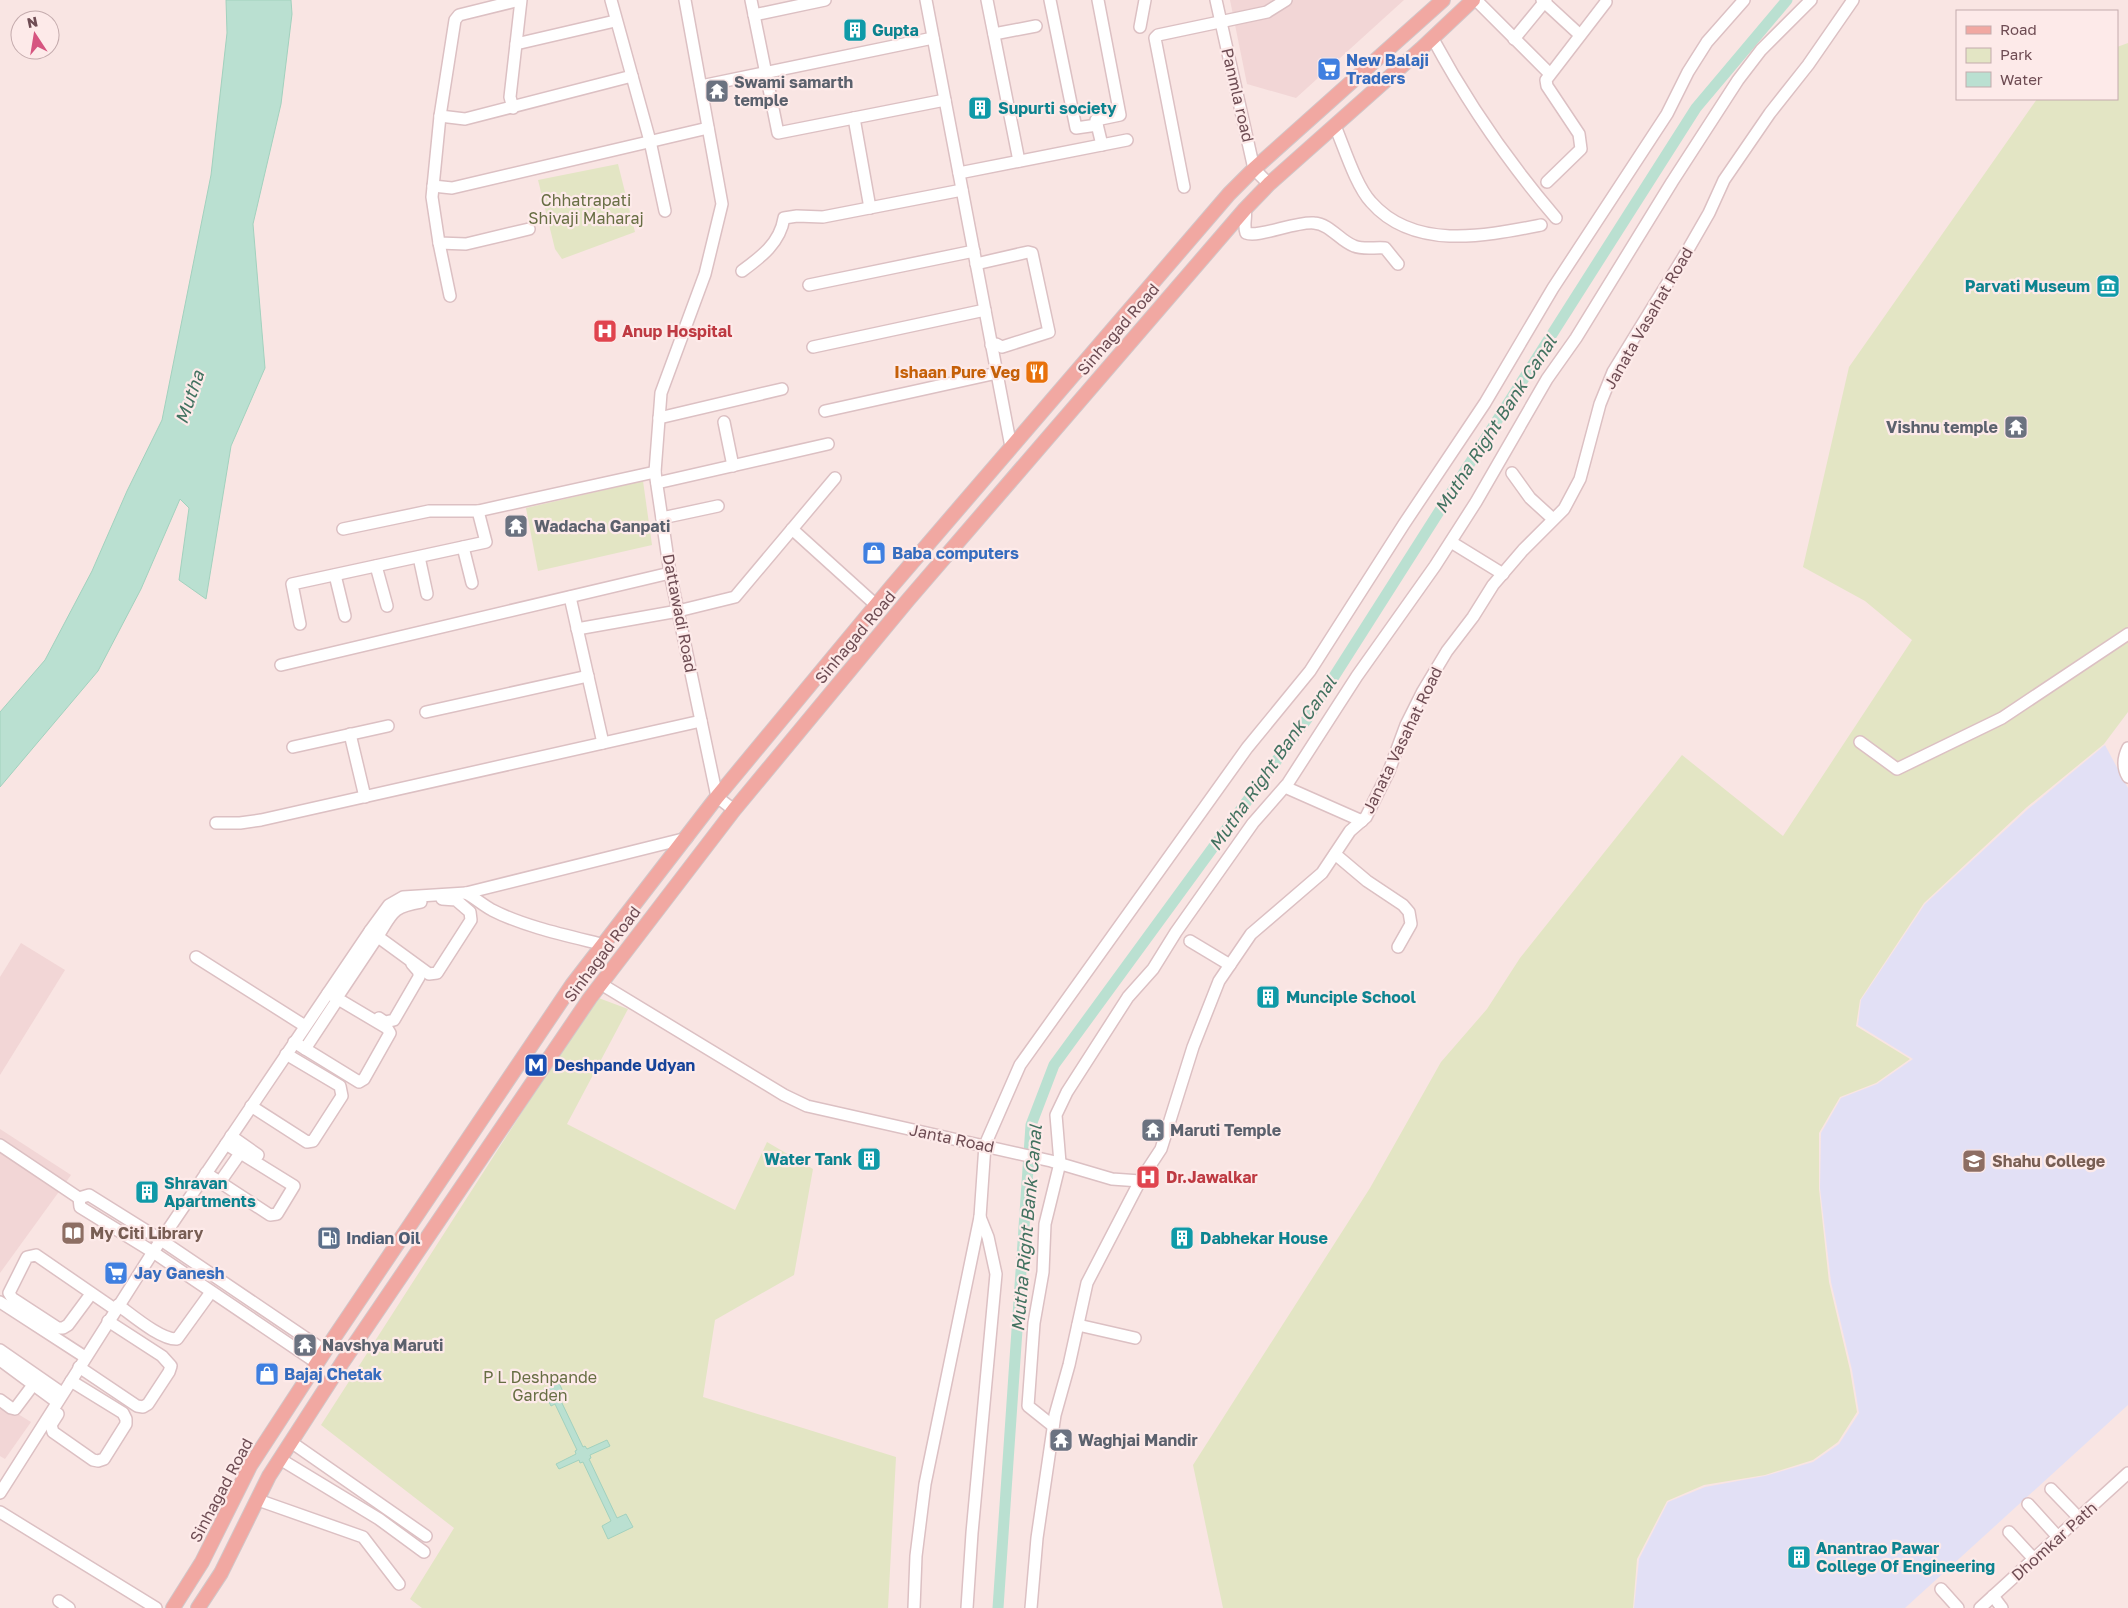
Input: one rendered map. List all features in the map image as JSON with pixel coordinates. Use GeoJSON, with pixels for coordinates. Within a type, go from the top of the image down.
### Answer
{"type":"FeatureCollection","features":[{"type":"Feature","properties":{"kind":"main road","name":"Sinhagad Road"},"geometry":{"type":"LineString","coordinates":[[173,1608],[202,1562],[250,1466],[325,1351],[572,985],[605,945],[717,797],[876,605],[1229,194],[1254,169],[1443,0]]}},
{"type":"Feature","properties":{"kind":"main road","name":"Sinhagad Road"},"geometry":{"type":"LineString","coordinates":[[198,1608],[221,1573],[269,1476],[342,1363],[558,1044],[601,984],[734,810],[914,593],[1245,209],[1269,184],[1433,39],[1474,0]]}},
{"type":"Feature","properties":{"kind":"main road"},"geometry":{"type":"LineString","coordinates":[[325,1351],[342,1363]]}},
{"type":"Feature","properties":{"kind":"main road"},"geometry":{"type":"LineString","coordinates":[[317,1363],[334,1375]]}},
{"type":"Feature","properties":{"kind":"street"},"geometry":{"type":"LineString","coordinates":[[450,296],[432,197],[440,116],[455,20],[458,15],[521,0],[510,97],[513,108]]}},
{"type":"Feature","properties":{"kind":"street"},"geometry":{"type":"LineString","coordinates":[[610,0],[650,141],[666,212]]}},
{"type":"Feature","properties":{"kind":"street","name":"Dattawadi Road"},"geometry":{"type":"LineString","coordinates":[[685,0],[722,204],[705,274],[661,393],[656,478],[670,573],[717,797]]}},
{"type":"Feature","properties":{"kind":"street"},"geometry":{"type":"LineString","coordinates":[[751,0],[778,133],[945,100]]}},
{"type":"Feature","properties":{"kind":"street"},"geometry":{"type":"LineString","coordinates":[[754,15],[825,0]]}},
{"type":"Feature","properties":{"kind":"street"},"geometry":{"type":"LineString","coordinates":[[926,0],[1011,447]]}},
{"type":"Feature","properties":{"kind":"street"},"geometry":{"type":"LineString","coordinates":[[987,0],[1019,161]]}},
{"type":"Feature","properties":{"kind":"street"},"geometry":{"type":"LineString","coordinates":[[1050,0],[1076,128],[1097,124]]}},
{"type":"Feature","properties":{"kind":"street"},"geometry":{"type":"LineString","coordinates":[[1098,0],[1120,115],[1096,120],[1102,145]]}},
{"type":"Feature","properties":{"kind":"street"},"geometry":{"type":"LineString","coordinates":[[1140,27],[1145,0]]}},
{"type":"Feature","properties":{"kind":"street","name":"Panmla road"},"geometry":{"type":"LineString","coordinates":[[1216,0],[1254,169]]}},
{"type":"Feature","properties":{"kind":"street"},"geometry":{"type":"LineString","coordinates":[[1184,186],[1155,38],[1158,35],[1267,12],[1286,0]]}},
{"type":"Feature","properties":{"kind":"street"},"geometry":{"type":"LineString","coordinates":[[1474,0],[1549,73]]}},
{"type":"Feature","properties":{"kind":"street"},"geometry":{"type":"LineString","coordinates":[[914,1608],[916,1556],[925,1484],[980,1217],[990,1146],[1020,1065],[1231,770],[1310,671],[1404,524],[1485,403],[1552,288],[1667,114],[1688,72],[1707,42],[1744,0]]}},
{"type":"Feature","properties":{"kind":"street"},"geometry":{"type":"LineString","coordinates":[[1053,1426],[1028,1406],[1034,1323],[1043,1272],[1045,1224],[1056,1162],[1056,1115],[1082,1067],[1128,997],[1153,969],[1176,932],[1252,823],[1285,787],[1357,676],[1451,542],[1547,379],[1576,338],[1672,182],[1738,80],[1761,50],[1811,0]]}},
{"type":"Feature","properties":{"kind":"street","name":"Janata Vasahat Road"},"geometry":{"type":"LineString","coordinates":[[1031,1608],[1037,1538],[1053,1426],[1087,1283],[1140,1181],[1160,1149],[1204,1015],[1219,981],[1251,934],[1322,873],[1350,831],[1366,817],[1389,771],[1406,724],[1447,651],[1503,574],[1564,509],[1580,479],[1600,404],[1613,372],[1695,237],[1724,180],[1770,113],[1808,65],[1854,0]]}},
{"type":"Feature","properties":{"kind":"street"},"geometry":{"type":"LineString","coordinates":[[1514,39],[1544,1],[1580,35]]}},
{"type":"Feature","properties":{"kind":"street"},"geometry":{"type":"LineString","coordinates":[[1548,182],[1581,149],[1579,134],[1547,86],[1546,80],[1549,73],[1606,2]]}},
{"type":"Feature","properties":{"kind":"street"},"geometry":{"type":"LineString","coordinates":[[516,44],[615,21]]}},
{"type":"Feature","properties":{"kind":"street"},"geometry":{"type":"LineString","coordinates":[[994,34],[1036,26]]}},
{"type":"Feature","properties":{"kind":"street"},"geometry":{"type":"LineString","coordinates":[[700,86],[933,38]]}},
{"type":"Feature","properties":{"kind":"street"},"geometry":{"type":"LineString","coordinates":[[1433,39],[1449,68],[1521,177],[1556,218]]}},
{"type":"Feature","properties":{"kind":"street"},"geometry":{"type":"LineString","coordinates":[[440,116],[465,119],[632,76]]}},
{"type":"Feature","properties":{"kind":"street"},"geometry":{"type":"LineString","coordinates":[[854,118],[870,208]]}},
{"type":"Feature","properties":{"kind":"street"},"geometry":{"type":"LineString","coordinates":[[1335,126],[1370,202],[1387,216],[1404,225],[1440,236],[1460,237],[1491,235],[1540,225]]}},
{"type":"Feature","properties":{"kind":"street"},"geometry":{"type":"LineString","coordinates":[[433,186],[452,188],[708,128]]}},
{"type":"Feature","properties":{"kind":"street"},"geometry":{"type":"LineString","coordinates":[[959,173],[1127,140]]}},
{"type":"Feature","properties":{"kind":"street"},"geometry":{"type":"LineString","coordinates":[[1254,169],[1269,184]]}},
{"type":"Feature","properties":{"kind":"street"},"geometry":{"type":"LineString","coordinates":[[742,271],[763,256],[777,238],[784,218],[797,216],[823,217],[962,190]]}},
{"type":"Feature","properties":{"kind":"street"},"geometry":{"type":"LineString","coordinates":[[1245,209],[1244,228],[1251,235],[1281,227],[1315,223],[1325,226],[1353,246],[1385,248],[1398,264]]}},
{"type":"Feature","properties":{"kind":"street"},"geometry":{"type":"LineString","coordinates":[[440,243],[466,244],[529,229]]}},
{"type":"Feature","properties":{"kind":"street"},"geometry":{"type":"LineString","coordinates":[[809,285],[974,251]]}},
{"type":"Feature","properties":{"kind":"street"},"geometry":{"type":"LineString","coordinates":[[976,264],[1028,252],[1032,253],[1049,332],[1002,347],[996,344],[991,345]]}},
{"type":"Feature","properties":{"kind":"street"},"geometry":{"type":"LineString","coordinates":[[813,347],[985,310]]}},
{"type":"Feature","properties":{"kind":"street"},"geometry":{"type":"LineString","coordinates":[[825,412],[997,373]]}},
{"type":"Feature","properties":{"kind":"street"},"geometry":{"type":"LineString","coordinates":[[659,418],[782,389]]}},
{"type":"Feature","properties":{"kind":"street"},"geometry":{"type":"LineString","coordinates":[[724,422],[733,466]]}},
{"type":"Feature","properties":{"kind":"street"},"geometry":{"type":"LineString","coordinates":[[343,529],[429,511],[478,511],[656,478],[733,466],[828,444]]}},
{"type":"Feature","properties":{"kind":"street"},"geometry":{"type":"LineString","coordinates":[[1512,473],[1530,498],[1554,519]]}},
{"type":"Feature","properties":{"kind":"street"},"geometry":{"type":"LineString","coordinates":[[577,629],[678,611],[735,597],[835,478]]}},
{"type":"Feature","properties":{"kind":"street"},"geometry":{"type":"LineString","coordinates":[[662,518],[718,506]]}},
{"type":"Feature","properties":{"kind":"street"},"geometry":{"type":"LineString","coordinates":[[300,624],[292,584],[486,542],[478,511]]}},
{"type":"Feature","properties":{"kind":"street"},"geometry":{"type":"LineString","coordinates":[[792,530],[876,605]]}},
{"type":"Feature","properties":{"kind":"street"},"geometry":{"type":"LineString","coordinates":[[1451,542],[1503,574]]}},
{"type":"Feature","properties":{"kind":"street"},"geometry":{"type":"LineString","coordinates":[[463,547],[472,583]]}},
{"type":"Feature","properties":{"kind":"street"},"geometry":{"type":"LineString","coordinates":[[419,557],[427,594]]}},
{"type":"Feature","properties":{"kind":"street"},"geometry":{"type":"LineString","coordinates":[[376,566],[387,606]]}},
{"type":"Feature","properties":{"kind":"street"},"geometry":{"type":"LineString","coordinates":[[281,665],[670,573]]}},
{"type":"Feature","properties":{"kind":"street"},"geometry":{"type":"LineString","coordinates":[[335,575],[345,616]]}},
{"type":"Feature","properties":{"kind":"street"},"geometry":{"type":"LineString","coordinates":[[570,597],[603,744]]}},
{"type":"Feature","properties":{"kind":"street"},"geometry":{"type":"LineString","coordinates":[[1860,742],[1897,769],[2002,718],[2128,634]]}},
{"type":"Feature","properties":{"kind":"street"},"geometry":{"type":"LineString","coordinates":[[426,712],[588,676]]}},
{"type":"Feature","properties":{"kind":"street"},"geometry":{"type":"LineString","coordinates":[[216,823],[240,823],[260,820],[701,722]]}},
{"type":"Feature","properties":{"kind":"street"},"geometry":{"type":"LineString","coordinates":[[293,747],[388,726]]}},
{"type":"Feature","properties":{"kind":"street"},"geometry":{"type":"LineString","coordinates":[[350,734],[365,797]]}},
{"type":"Feature","properties":{"kind":"street"},"geometry":{"type":"LineString","coordinates":[[2128,748],[2123,757],[2128,778]]}},
{"type":"Feature","properties":{"kind":"street"},"geometry":{"type":"LineString","coordinates":[[1285,787],[1362,821]]}},
{"type":"Feature","properties":{"kind":"street"},"geometry":{"type":"LineString","coordinates":[[717,797],[734,810]]}},
{"type":"Feature","properties":{"kind":"street"},"geometry":{"type":"LineString","coordinates":[[305,1049],[334,993],[373,935],[390,905],[403,897],[466,893],[687,838]]}},
{"type":"Feature","properties":{"kind":"street"},"geometry":{"type":"LineString","coordinates":[[1335,854],[1367,880],[1403,905],[1409,912],[1411,924],[1398,947]]}},
{"type":"Feature","properties":{"kind":"street"},"geometry":{"type":"LineString","coordinates":[[466,893],[492,910],[512,918],[605,945]]}},
{"type":"Feature","properties":{"kind":"street"},"geometry":{"type":"LineString","coordinates":[[453,899],[470,912],[472,916],[472,920],[434,974],[429,974],[373,935],[394,911],[406,905],[453,899]]}},
{"type":"Feature","properties":{"kind":"street"},"geometry":{"type":"LineString","coordinates":[[334,993],[385,1022],[394,1020],[419,977],[419,972],[416,967],[373,935]]}},
{"type":"Feature","properties":{"kind":"street"},"geometry":{"type":"LineString","coordinates":[[1190,941],[1230,965]]}},
{"type":"Feature","properties":{"kind":"street"},"geometry":{"type":"LineString","coordinates":[[196,957],[305,1026]]}},
{"type":"Feature","properties":{"kind":"street","name":"Janta Road"},"geometry":{"type":"LineString","coordinates":[[601,984],[784,1095],[807,1106],[1056,1162]]}},
{"type":"Feature","properties":{"kind":"street"},"geometry":{"type":"LineString","coordinates":[[74,1383],[123,1414],[126,1419],[126,1424],[104,1458],[98,1461],[93,1460],[51,1429],[51,1425],[74,1383],[82,1362],[152,1252],[294,1042],[305,1026],[334,993]]}},
{"type":"Feature","properties":{"kind":"street"},"geometry":{"type":"LineString","coordinates":[[294,1042],[359,1082],[364,1079],[390,1033],[387,1028],[334,993]]}},
{"type":"Feature","properties":{"kind":"street"},"geometry":{"type":"LineString","coordinates":[[250,1108],[307,1142],[313,1141],[342,1096],[342,1091],[340,1086],[286,1054]]}},
{"type":"Feature","properties":{"kind":"street"},"geometry":{"type":"LineString","coordinates":[[250,1108],[307,1148]]}},
{"type":"Feature","properties":{"kind":"street"},"geometry":{"type":"LineString","coordinates":[[206,1173],[270,1215],[277,1214],[294,1186],[241,1152],[228,1140]]}},
{"type":"Feature","properties":{"kind":"street"},"geometry":{"type":"LineString","coordinates":[[228,1140],[289,1176]]}},
{"type":"Feature","properties":{"kind":"street"},"geometry":{"type":"LineString","coordinates":[[0,1145],[80,1198]]}},
{"type":"Feature","properties":{"kind":"street"},"geometry":{"type":"LineString","coordinates":[[220,1182],[241,1152]]}},
{"type":"Feature","properties":{"kind":"street"},"geometry":{"type":"LineString","coordinates":[[1056,1162],[1112,1179],[1140,1181]]}},
{"type":"Feature","properties":{"kind":"street"},"geometry":{"type":"LineString","coordinates":[[80,1198],[88,1195],[161,1240],[325,1351]]}},
{"type":"Feature","properties":{"kind":"street"},"geometry":{"type":"LineString","coordinates":[[80,1198],[80,1207],[152,1252],[317,1363]]}},
{"type":"Feature","properties":{"kind":"street"},"geometry":{"type":"LineString","coordinates":[[967,1608],[972,1533],[996,1274],[988,1237],[980,1217]]}},
{"type":"Feature","properties":{"kind":"street"},"geometry":{"type":"LineString","coordinates":[[91,1294],[68,1325],[58,1328],[12,1298],[9,1293],[28,1257],[31,1254],[36,1255],[91,1294],[157,1332],[172,1339],[177,1339],[211,1292]]}},
{"type":"Feature","properties":{"kind":"street"},"geometry":{"type":"LineString","coordinates":[[0,1302],[82,1362],[137,1406],[142,1407],[148,1404],[170,1372],[171,1366],[162,1356],[108,1321]]}},
{"type":"Feature","properties":{"kind":"street"},"geometry":{"type":"LineString","coordinates":[[1078,1324],[1135,1338]]}},
{"type":"Feature","properties":{"kind":"street"},"geometry":{"type":"LineString","coordinates":[[0,1350],[59,1398]]}},
{"type":"Feature","properties":{"kind":"street"},"geometry":{"type":"LineString","coordinates":[[0,1360],[33,1385],[59,1398]]}},
{"type":"Feature","properties":{"kind":"street"},"geometry":{"type":"LineString","coordinates":[[0,1493],[59,1398],[74,1383]]}},
{"type":"Feature","properties":{"kind":"street"},"geometry":{"type":"LineString","coordinates":[[0,1400],[15,1409],[33,1385]]}},
{"type":"Feature","properties":{"kind":"street"},"geometry":{"type":"LineString","coordinates":[[291,1442],[426,1536]]}},
{"type":"Feature","properties":{"kind":"street"},"geometry":{"type":"LineString","coordinates":[[280,1459],[379,1519],[424,1552]]}},
{"type":"Feature","properties":{"kind":"street","name":"Dhomkar Path"},"geometry":{"type":"LineString","coordinates":[[1980,1608],[2128,1474]]}},
{"type":"Feature","properties":{"kind":"street"},"geometry":{"type":"LineString","coordinates":[[2051,1489],[2079,1518]]}},
{"type":"Feature","properties":{"kind":"street"},"geometry":{"type":"LineString","coordinates":[[258,1500],[364,1536],[399,1584]]}},
{"type":"Feature","properties":{"kind":"street"},"geometry":{"type":"LineString","coordinates":[[2028,1504],[2058,1537]]}},
{"type":"Feature","properties":{"kind":"street"},"geometry":{"type":"LineString","coordinates":[[0,1512],[156,1608]]}},
{"type":"Feature","properties":{"kind":"street"},"geometry":{"type":"LineString","coordinates":[[2009,1532],[2034,1559]]}},
{"type":"Feature","properties":{"kind":"street"},"geometry":{"type":"LineString","coordinates":[[1940,1589],[1958,1608]]}},
{"type":"Feature","properties":{"kind":"street"},"geometry":{"type":"LineString","coordinates":[[1993,1596],[2002,1608]]}},
{"type":"Feature","properties":{"kind":"shaded area"},"geometry":{"type":"Polygon","coordinates":[[[1230,0],[1404,0],[1296,98],[1247,84],[1230,0]]]}},
{"type":"Feature","properties":{"kind":"shaded area","name":"Shahu College"},"geometry":{"type":"Polygon","coordinates":[[[2105,745],[2128,788],[2128,1405],[1905,1608],[1634,1608],[1639,1559],[1668,1502],[1705,1487],[1765,1476],[1813,1462],[1839,1444],[1859,1413],[1852,1370],[1831,1282],[1820,1188],[1821,1133],[1841,1098],[1877,1084],[1913,1059],[1858,1025],[1861,1000],[1925,904],[2028,809],[2105,745]]]}},
{"type":"Feature","properties":{"kind":"shaded area"},"geometry":{"type":"Polygon","coordinates":[[[21,943],[65,970],[0,1075],[0,977],[21,943]]]}},
{"type":"Feature","properties":{"kind":"shaded area"},"geometry":{"type":"Polygon","coordinates":[[[0,1129],[71,1175],[0,1273],[0,1129]]]}},
{"type":"Feature","properties":{"kind":"shaded area"},"geometry":{"type":"Polygon","coordinates":[[[0,1403],[31,1422],[5,1459],[0,1456],[0,1403]]]}},
{"type":"Feature","properties":{"kind":"green space"},"geometry":{"type":"Polygon","coordinates":[[[2128,43],[2128,712],[2104,744],[2027,807],[1924,903],[1860,1000],[1856,1026],[1910,1059],[1876,1083],[1840,1097],[1819,1133],[1819,1189],[1829,1282],[1850,1370],[1857,1412],[1838,1442],[1813,1460],[1765,1475],[1704,1485],[1667,1501],[1637,1559],[1633,1608],[1223,1608],[1193,1465],[1370,1188],[1441,1062],[1487,1009],[1520,958],[1682,755],[1783,836],[1912,640],[1865,601],[1803,567],[1849,367],[2036,100],[2118,100],[2118,47],[2128,43]]]}},
{"type":"Feature","properties":{"kind":"green space","name":"Chhatrapati Shivaji Maharaj"},"geometry":{"type":"Polygon","coordinates":[[[618,164],[635,232],[562,259],[555,249],[538,180],[618,164]]]}},
{"type":"Feature","properties":{"kind":"green space"},"geometry":{"type":"Polygon","coordinates":[[[643,481],[652,545],[538,571],[526,508],[643,481]]]}},
{"type":"Feature","properties":{"kind":"green space","name":"P L Deshpande Garden"},"geometry":{"type":"Polygon","coordinates":[[[596,997],[628,1009],[567,1124],[735,1210],[767,1142],[813,1169],[794,1275],[715,1320],[703,1397],[896,1457],[888,1608],[422,1608],[410,1599],[454,1528],[321,1425],[596,997]]]}},
{"type":"Feature","properties":{"kind":"water","name":"Mutha"},"geometry":{"type":"Polygon","coordinates":[[[226,0],[291,0],[292,14],[281,104],[253,224],[265,368],[231,446],[206,599],[179,580],[189,508],[180,499],[141,589],[98,671],[0,787],[0,712],[45,660],[92,571],[127,491],[162,420],[211,175],[227,33],[226,0]]]}},
{"type":"Feature","properties":{"kind":"water"},"geometry":{"type":"Polygon","coordinates":[[[559,1383],[566,1398],[561,1401],[583,1447],[585,1446],[587,1449],[607,1440],[610,1446],[590,1455],[591,1458],[589,1459],[617,1518],[626,1514],[633,1527],[608,1539],[602,1526],[611,1521],[583,1462],[580,1463],[579,1460],[559,1469],[556,1464],[576,1454],[575,1451],[577,1450],[555,1404],[551,1406],[543,1390],[559,1383]]]}},
{"type":"Feature","properties":{"kind":"waterway","name":"Mutha Right Bank Canal"},"geometry":{"type":"LineString","coordinates":[[998,1608],[1031,1125],[1054,1065],[1307,719],[1696,108],[1787,0]]}},
{"type":"Feature","properties":{"kind":"place","name":"Gupta"},"geometry":{"type":"Point","coordinates":[855,30]}},
{"type":"Feature","properties":{"kind":"place","name":"New Balaji Traders"},"geometry":{"type":"Point","coordinates":[1329,69]}},
{"type":"Feature","properties":{"kind":"place","name":"Swami samarth temple"},"geometry":{"type":"Point","coordinates":[717,91]}},
{"type":"Feature","properties":{"kind":"place","name":"Supurti society"},"geometry":{"type":"Point","coordinates":[980,108]}},
{"type":"Feature","properties":{"kind":"place","name":"Parvati Museum"},"geometry":{"type":"Point","coordinates":[2108,286]}},
{"type":"Feature","properties":{"kind":"place","name":"Anup Hospital"},"geometry":{"type":"Point","coordinates":[605,331]}},
{"type":"Feature","properties":{"kind":"place","name":"Ishaan Pure Veg"},"geometry":{"type":"Point","coordinates":[1037,372]}},
{"type":"Feature","properties":{"kind":"place","name":"Vishnu temple"},"geometry":{"type":"Point","coordinates":[2016,427]}},
{"type":"Feature","properties":{"kind":"place","name":"Wadacha Ganpati"},"geometry":{"type":"Point","coordinates":[516,526]}},
{"type":"Feature","properties":{"kind":"place","name":"Baba computers"},"geometry":{"type":"Point","coordinates":[874,553]}},
{"type":"Feature","properties":{"kind":"place","name":"Munciple School"},"geometry":{"type":"Point","coordinates":[1268,997]}},
{"type":"Feature","properties":{"kind":"place","name":"Deshpande Udyan"},"geometry":{"type":"Point","coordinates":[536,1065]}},
{"type":"Feature","properties":{"kind":"place","name":"Maruti Temple"},"geometry":{"type":"Point","coordinates":[1153,1130]}},
{"type":"Feature","properties":{"kind":"place","name":"Water Tank"},"geometry":{"type":"Point","coordinates":[869,1159]}},
{"type":"Feature","properties":{"kind":"place","name":"Shahu College"},"geometry":{"type":"Point","coordinates":[1974,1161]}},
{"type":"Feature","properties":{"kind":"place","name":"Dr.Jawalkar"},"geometry":{"type":"Point","coordinates":[1148,1177]}},
{"type":"Feature","properties":{"kind":"place","name":"Shravan Apartments"},"geometry":{"type":"Point","coordinates":[147,1192]}},
{"type":"Feature","properties":{"kind":"place","name":"My Citi Library"},"geometry":{"type":"Point","coordinates":[73,1233]}},
{"type":"Feature","properties":{"kind":"place","name":"Indian Oil"},"geometry":{"type":"Point","coordinates":[329,1238]}},
{"type":"Feature","properties":{"kind":"place","name":"Dabhekar House"},"geometry":{"type":"Point","coordinates":[1182,1238]}},
{"type":"Feature","properties":{"kind":"place","name":"Jay Ganesh"},"geometry":{"type":"Point","coordinates":[116,1273]}},
{"type":"Feature","properties":{"kind":"place","name":"Navshya Maruti"},"geometry":{"type":"Point","coordinates":[305,1345]}},
{"type":"Feature","properties":{"kind":"place","name":"Bajaj Chetak"},"geometry":{"type":"Point","coordinates":[267,1374]}},
{"type":"Feature","properties":{"kind":"place","name":"Waghjai Mandir"},"geometry":{"type":"Point","coordinates":[1061,1440]}},
{"type":"Feature","properties":{"kind":"place","name":"Anantrao Pawar College Of Engineering"},"geometry":{"type":"Point","coordinates":[1799,1557]}}]}
